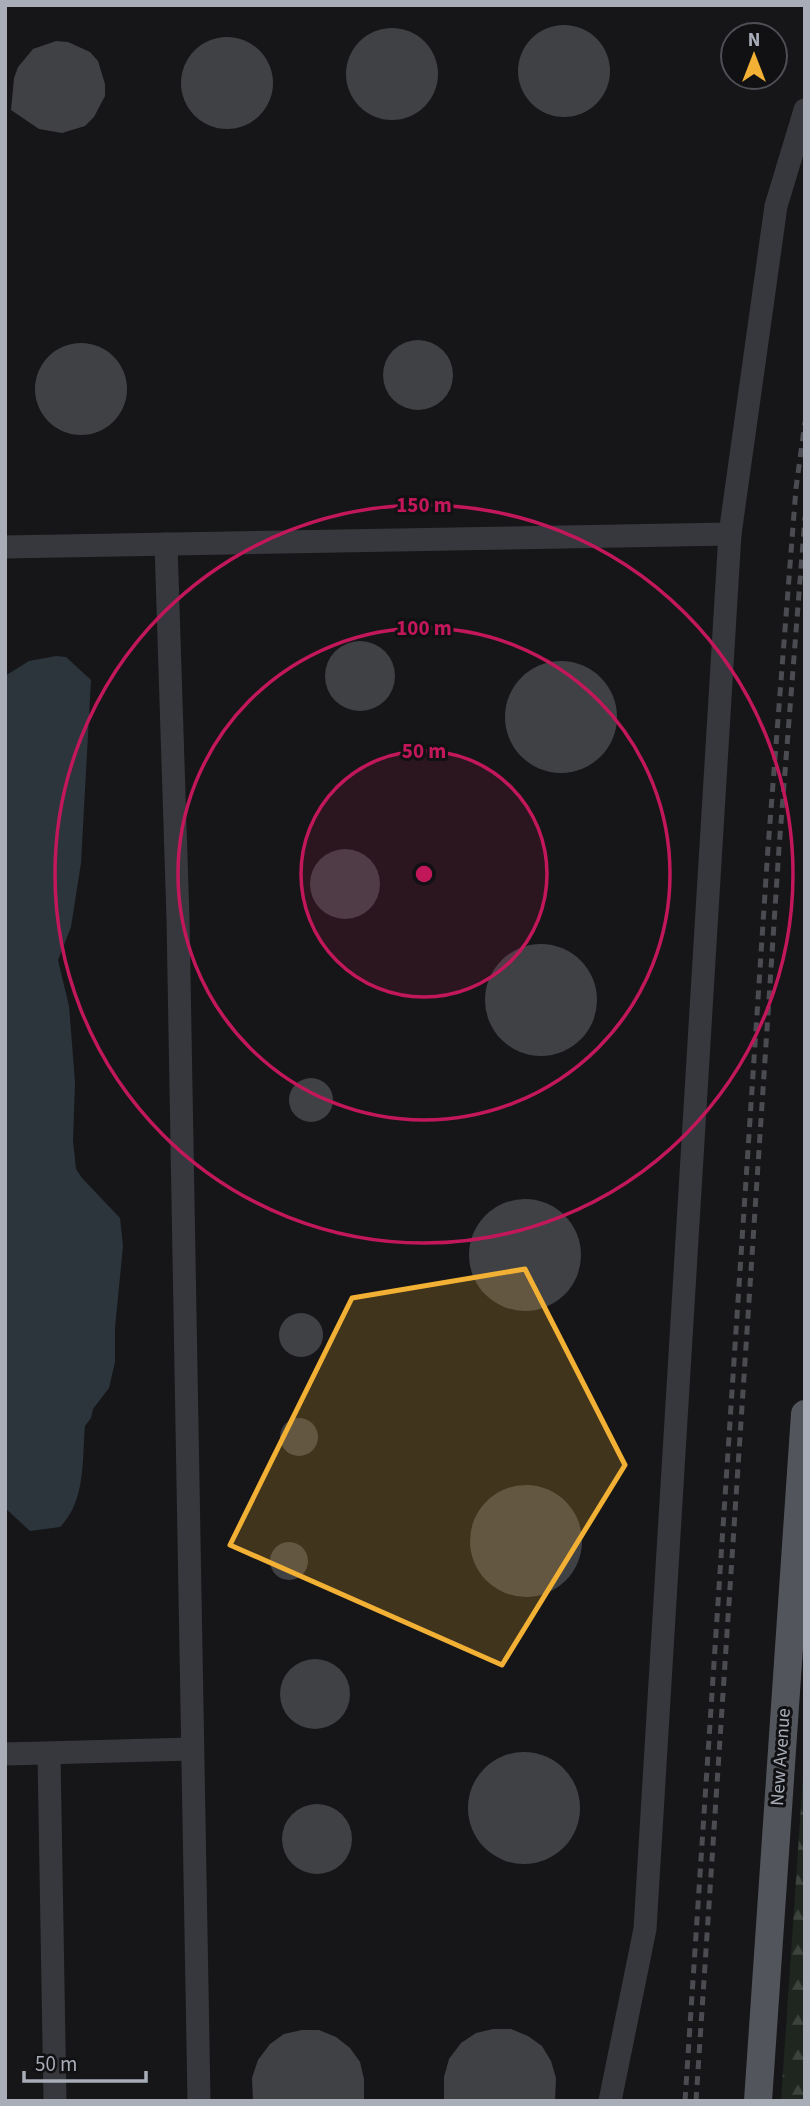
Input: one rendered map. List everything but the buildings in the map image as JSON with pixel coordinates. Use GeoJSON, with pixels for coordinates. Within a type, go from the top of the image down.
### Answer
{"type":"FeatureCollection","features":[{"type":"Feature","properties":{"kind":"main road","name":"New Avenue"},"geometry":{"type":"LineString","coordinates":[[758,2101],[805,1414]]}},
{"type":"Feature","properties":{"kind":"lane"},"geometry":{"type":"LineString","coordinates":[[610,2101],[645,1929],[730,534],[776,206],[805,110]]}},
{"type":"Feature","properties":{"kind":"lane"},"geometry":{"type":"LineString","coordinates":[[5,547],[730,534]]}},
{"type":"Feature","properties":{"kind":"lane"},"geometry":{"type":"LineString","coordinates":[[166,544],[178,919],[199,2101]]}},
{"type":"Feature","properties":{"kind":"lane"},"geometry":{"type":"LineString","coordinates":[[5,1754],[192,1749]]}},
{"type":"Feature","properties":{"kind":"lane"},"geometry":{"type":"LineString","coordinates":[[49,1754],[55,2101]]}},
{"type":"Feature","properties":{"kind":"highlighted area"},"geometry":{"type":"Polygon","coordinates":[[[525,1269],[625,1465],[502,1665],[230,1545],[352,1298],[525,1269]]]}},
{"type":"Feature","properties":{"kind":"green space"},"geometry":{"type":"Polygon","coordinates":[[[805,1747],[805,2101],[781,2101],[805,1747]]]}},
{"type":"Feature","properties":{"kind":"shaded area"},"geometry":{"type":"Polygon","coordinates":[[[66,657],[91,680],[81,863],[71,927],[58,960],[69,1006],[75,1082],[73,1141],[76,1169],[120,1218],[123,1246],[115,1328],[115,1362],[109,1388],[93,1409],[85,1426],[79,1493],[68,1517],[60,1527],[30,1531],[5,1508],[5,676],[29,661],[66,657]]]}},
{"type":"Feature","properties":{"kind":"railway"},"geometry":{"type":"LineString","coordinates":[[685,2101],[768,848],[796,488],[805,422]]}},
{"type":"Feature","properties":{"kind":"railway"},"geometry":{"type":"LineString","coordinates":[[696,2101],[779,848],[805,517]]}}]}
